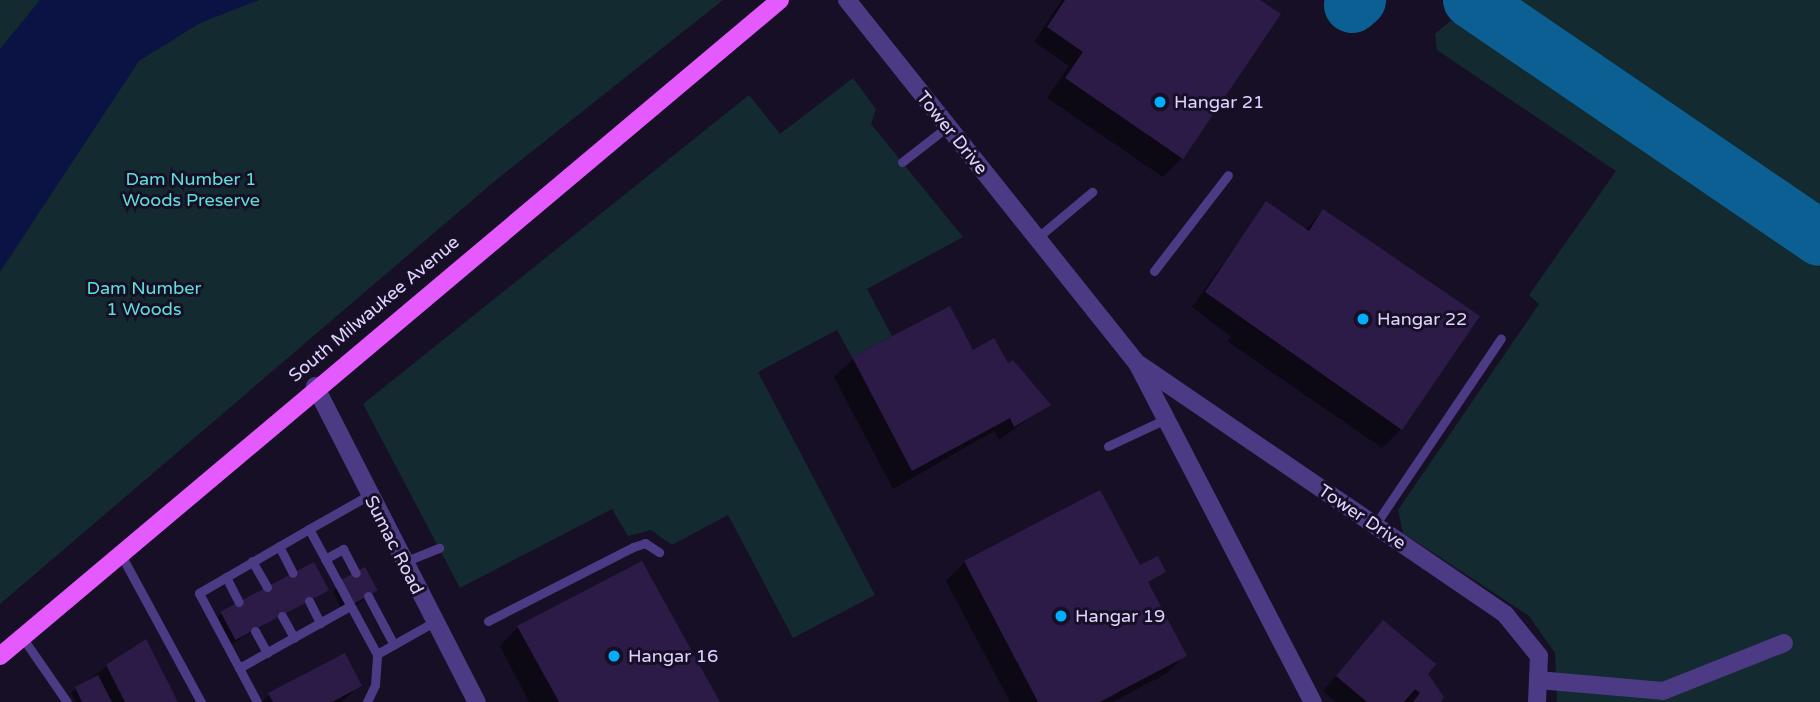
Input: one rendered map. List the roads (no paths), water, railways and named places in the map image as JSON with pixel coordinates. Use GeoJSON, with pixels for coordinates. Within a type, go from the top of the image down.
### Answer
{"type":"FeatureCollection","features":[{"type":"Feature","properties":{"kind":"main road","name":"South Milwaukee Avenue"},"geometry":{"type":"LineString","coordinates":[[0,656],[315,386],[780,0]]}},
{"type":"Feature","properties":{"kind":"street","name":"Tower Drive"},"geometry":{"type":"LineString","coordinates":[[847,0],[1137,363],[1313,702]]}},
{"type":"Feature","properties":{"kind":"street","name":"Tower Drive"},"geometry":{"type":"LineString","coordinates":[[1137,363],[1505,614],[1539,656],[1537,702]]}},
{"type":"Feature","properties":{"kind":"street","name":"Sumac Road"},"geometry":{"type":"LineString","coordinates":[[315,386],[477,702]]}},
{"type":"Feature","properties":{"kind":"street"},"geometry":{"type":"LineString","coordinates":[[1538,680],[1662,691],[1784,643]]}},
{"type":"Feature","properties":{"kind":"lane"},"geometry":{"type":"LineString","coordinates":[[902,162],[947,127]]}},
{"type":"Feature","properties":{"kind":"lane"},"geometry":{"type":"LineString","coordinates":[[1154,271],[1228,175]]}},
{"type":"Feature","properties":{"kind":"lane"},"geometry":{"type":"LineString","coordinates":[[1037,238],[1092,192]]}},
{"type":"Feature","properties":{"kind":"lane"},"geometry":{"type":"LineString","coordinates":[[1375,526],[1501,338]]}},
{"type":"Feature","properties":{"kind":"lane"},"geometry":{"type":"LineString","coordinates":[[1108,446],[1166,419]]}},
{"type":"Feature","properties":{"kind":"lane"},"geometry":{"type":"LineString","coordinates":[[257,702],[199,593],[369,495]]}},
{"type":"Feature","properties":{"kind":"lane"},"geometry":{"type":"LineString","coordinates":[[309,529],[377,654],[374,690],[366,702]]}},
{"type":"Feature","properties":{"kind":"lane"},"geometry":{"type":"LineString","coordinates":[[488,621],[633,547],[645,543],[659,551]]}},
{"type":"Feature","properties":{"kind":"lane"},"geometry":{"type":"LineString","coordinates":[[279,547],[293,573]]}},
{"type":"Feature","properties":{"kind":"lane"},"geometry":{"type":"LineString","coordinates":[[404,562],[439,548]]}},
{"type":"Feature","properties":{"kind":"lane"},"geometry":{"type":"LineString","coordinates":[[325,559],[343,549],[356,573]]}},
{"type":"Feature","properties":{"kind":"lane"},"geometry":{"type":"LineString","coordinates":[[120,553],[201,702]]}},
{"type":"Feature","properties":{"kind":"lane"},"geometry":{"type":"LineString","coordinates":[[252,561],[267,587]]}},
{"type":"Feature","properties":{"kind":"lane"},"geometry":{"type":"LineString","coordinates":[[226,576],[239,602]]}},
{"type":"Feature","properties":{"kind":"lane"},"geometry":{"type":"LineString","coordinates":[[369,596],[394,645]]}},
{"type":"Feature","properties":{"kind":"lane"},"geometry":{"type":"LineString","coordinates":[[309,601],[320,623]]}},
{"type":"Feature","properties":{"kind":"lane"},"geometry":{"type":"LineString","coordinates":[[239,668],[350,606]]}},
{"type":"Feature","properties":{"kind":"lane"},"geometry":{"type":"LineString","coordinates":[[282,616],[293,638]]}},
{"type":"Feature","properties":{"kind":"lane"},"geometry":{"type":"LineString","coordinates":[[377,654],[435,622]]}},
{"type":"Feature","properties":{"kind":"lane"},"geometry":{"type":"LineString","coordinates":[[255,631],[267,653]]}},
{"type":"Feature","properties":{"kind":"lane"},"geometry":{"type":"LineString","coordinates":[[22,637],[67,702]]}},
{"type":"Feature","properties":{"kind":"place","name":"Hangar 21"},"geometry":{"type":"Point","coordinates":[1160,102]}},
{"type":"Feature","properties":{"kind":"place","name":"Hangar 22"},"geometry":{"type":"Point","coordinates":[1363,319]}},
{"type":"Feature","properties":{"kind":"place","name":"Hangar 19"},"geometry":{"type":"Point","coordinates":[1061,616]}},
{"type":"Feature","properties":{"kind":"place","name":"Hangar 16"},"geometry":{"type":"Point","coordinates":[614,656]}},
{"type":"Feature","properties":{"kind":"park label","name":"Dam Number 1 Woods Preserve"},"geometry":{"type":"Point","coordinates":[191,190]}},
{"type":"Feature","properties":{"kind":"park label","name":"Dam Number 1 Woods"},"geometry":{"type":"Point","coordinates":[144,299]}}]}
